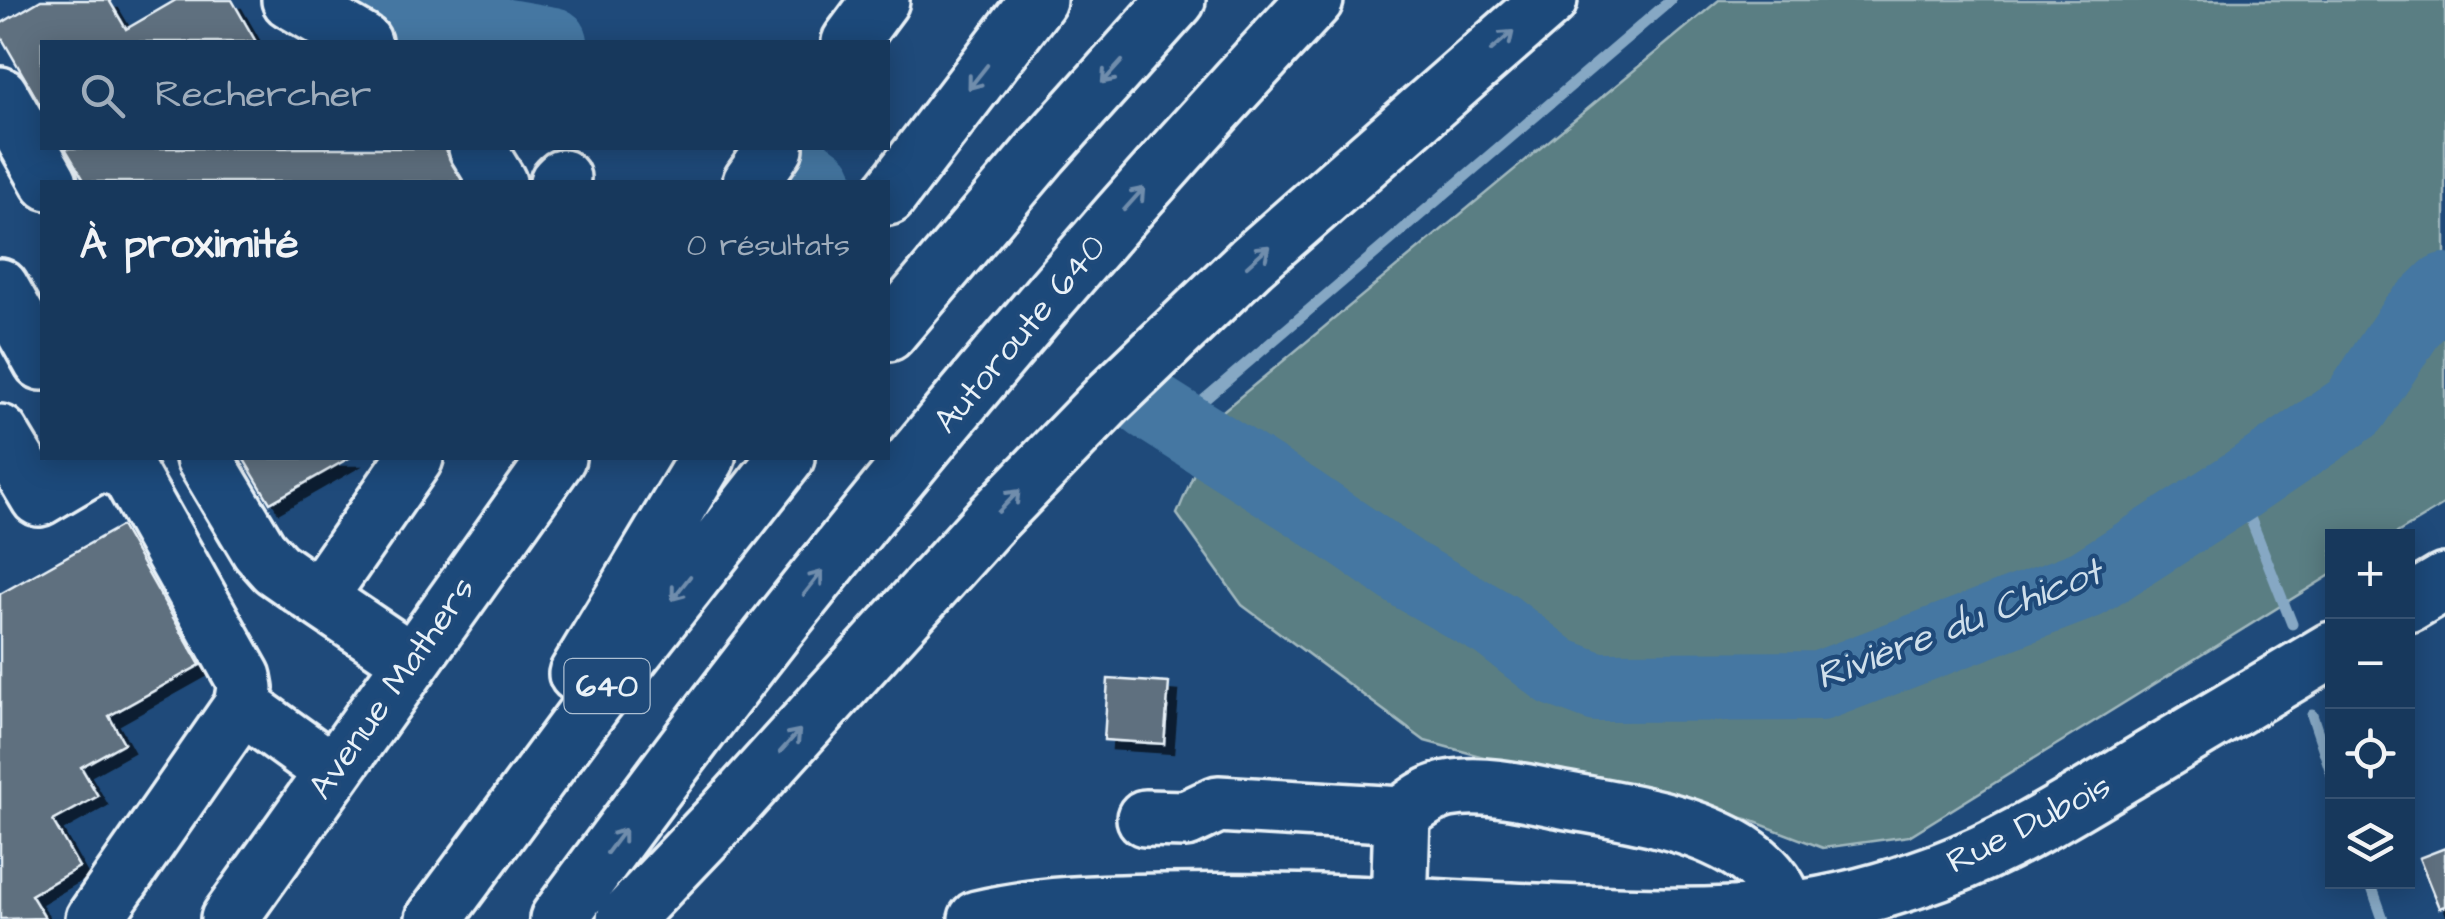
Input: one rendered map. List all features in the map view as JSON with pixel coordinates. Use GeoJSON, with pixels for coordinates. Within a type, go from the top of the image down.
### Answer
{"type":"FeatureCollection","features":[{"type":"Feature","properties":{"kind":"main road"},"geometry":{"type":"LineString","coordinates":[[290,0],[359,40]]}},
{"type":"Feature","properties":{"kind":"main road"},"geometry":{"type":"LineString","coordinates":[[890,194],[1038,0]]}},
{"type":"Feature","properties":{"kind":"main road"},"geometry":{"type":"LineString","coordinates":[[890,332],[1041,152],[1178,0]]}},
{"type":"Feature","properties":{"kind":"main road","name":"Autoroute 640"},"geometry":{"type":"LineString","coordinates":[[558,919],[764,646],[924,446],[1095,244],[1315,0]]}},
{"type":"Feature","properties":{"kind":"main road"},"geometry":{"type":"LineString","coordinates":[[624,919],[726,814],[990,520],[1122,385],[1278,238],[1549,0]]}},
{"type":"Feature","properties":{"kind":"main road"},"geometry":{"type":"LineString","coordinates":[[0,95],[48,180]]}},
{"type":"Feature","properties":{"kind":"main road"},"geometry":{"type":"LineString","coordinates":[[479,150],[497,180]]}},
{"type":"Feature","properties":{"kind":"main road"},"geometry":{"type":"LineString","coordinates":[[752,180],[774,150]]}},
{"type":"Feature","properties":{"kind":"main road"},"geometry":{"type":"LineString","coordinates":[[0,287],[40,358]]}},
{"type":"Feature","properties":{"kind":"main road"},"geometry":{"type":"LineString","coordinates":[[0,432],[39,498],[120,462],[246,688],[242,706],[94,919]]}},
{"type":"Feature","properties":{"kind":"main road"},"geometry":{"type":"LineString","coordinates":[[205,460],[259,550],[275,568],[411,661]]}},
{"type":"Feature","properties":{"kind":"main road"},"geometry":{"type":"LineString","coordinates":[[318,598],[415,460]]}},
{"type":"Feature","properties":{"kind":"main road","name":"Avenue Mathers"},"geometry":{"type":"LineString","coordinates":[[228,919],[556,460]]}},
{"type":"Feature","properties":{"kind":"main road"},"geometry":{"type":"LineString","coordinates":[[432,919],[706,460]]}},
{"type":"Feature","properties":{"kind":"main road","name":"640"},"geometry":{"type":"LineString","coordinates":[[432,919],[594,701],[784,460]]}},
{"type":"Feature","properties":{"kind":"main road"},"geometry":{"type":"LineString","coordinates":[[2415,600],[2445,582]]}},
{"type":"Feature","properties":{"kind":"main road","name":"Rue Dubois"},"geometry":{"type":"LineString","coordinates":[[977,919],[1046,908],[1399,906],[1654,916],[1724,916],[1787,910],[1906,883],[2011,839],[2325,654]]}},
{"type":"Feature","properties":{"kind":"main road"},"geometry":{"type":"LineString","coordinates":[[242,706],[332,772]]}},
{"type":"Feature","properties":{"kind":"main road"},"geometry":{"type":"LineString","coordinates":[[1144,818],[1186,819],[1218,804],[1402,816],[1420,800],[1444,790],[1463,787],[1516,792],[1640,815],[1700,832],[1739,850],[1758,864],[1776,885],[1787,910]]}},
{"type":"Feature","properties":{"kind":"main road"},"geometry":{"type":"LineString","coordinates":[[1399,906],[1402,816]]}},
{"type":"Feature","properties":{"kind":"green space"},"geometry":{"type":"Polygon","coordinates":[[[1719,0],[2445,0],[2445,504],[2404,529],[2325,529],[2325,578],[1909,836],[1823,848],[1747,819],[1425,741],[1242,605],[1177,514],[1218,415],[1719,0]]]}},
{"type":"Feature","properties":{"kind":"building"},"geometry":{"type":"Polygon","coordinates":[[[41,0],[109,0],[126,29],[176,0],[232,0],[255,40],[40,40],[40,105],[0,35],[0,24],[41,0]]]}},
{"type":"Feature","properties":{"kind":"building"},"geometry":{"type":"Polygon","coordinates":[[[66,150],[445,150],[463,180],[84,180],[66,150]]]}},
{"type":"Feature","properties":{"kind":"building"},"geometry":{"type":"Polygon","coordinates":[[[244,460],[345,460],[270,503],[244,460]]]}},
{"type":"Feature","properties":{"kind":"building"},"geometry":{"type":"Polygon","coordinates":[[[121,526],[200,665],[109,716],[124,743],[81,767],[98,796],[53,821],[79,867],[31,895],[45,918],[0,919],[0,594],[121,526]]]}},
{"type":"Feature","properties":{"kind":"building"},"geometry":{"type":"Polygon","coordinates":[[[1108,679],[1169,683],[1164,744],[1104,740],[1108,679]]]}},
{"type":"Feature","properties":{"kind":"building"},"geometry":{"type":"Polygon","coordinates":[[[2445,848],[2445,906],[2439,908],[2419,858],[2445,848]]]}},
{"type":"Feature","properties":{"kind":"waterway","name":"Rivière du Chicot"},"geometry":{"type":"LineString","coordinates":[[395,0],[425,20],[541,40]]}},
{"type":"Feature","properties":{"kind":"waterway"},"geometry":{"type":"LineString","coordinates":[[1177,423],[1671,0]]}},
{"type":"Feature","properties":{"kind":"waterway","name":"Rivière du Chicot"},"geometry":{"type":"LineString","coordinates":[[777,150],[816,180]]}},
{"type":"Feature","properties":{"kind":"waterway","name":"Rivière du Chicot"},"geometry":{"type":"LineString","coordinates":[[1149,405],[1407,574],[1496,625],[1557,672],[1597,687],[1820,686],[2087,584],[2355,407],[2413,319],[2445,288]]}},
{"type":"Feature","properties":{"kind":"waterway"},"geometry":{"type":"LineString","coordinates":[[2238,487],[2292,624]]}},
{"type":"Feature","properties":{"kind":"waterway"},"geometry":{"type":"LineString","coordinates":[[2312,715],[2325,754]]}},
{"type":"Feature","properties":{"kind":"waterway"},"geometry":{"type":"LineString","coordinates":[[2372,889],[2383,919]]}}]}
